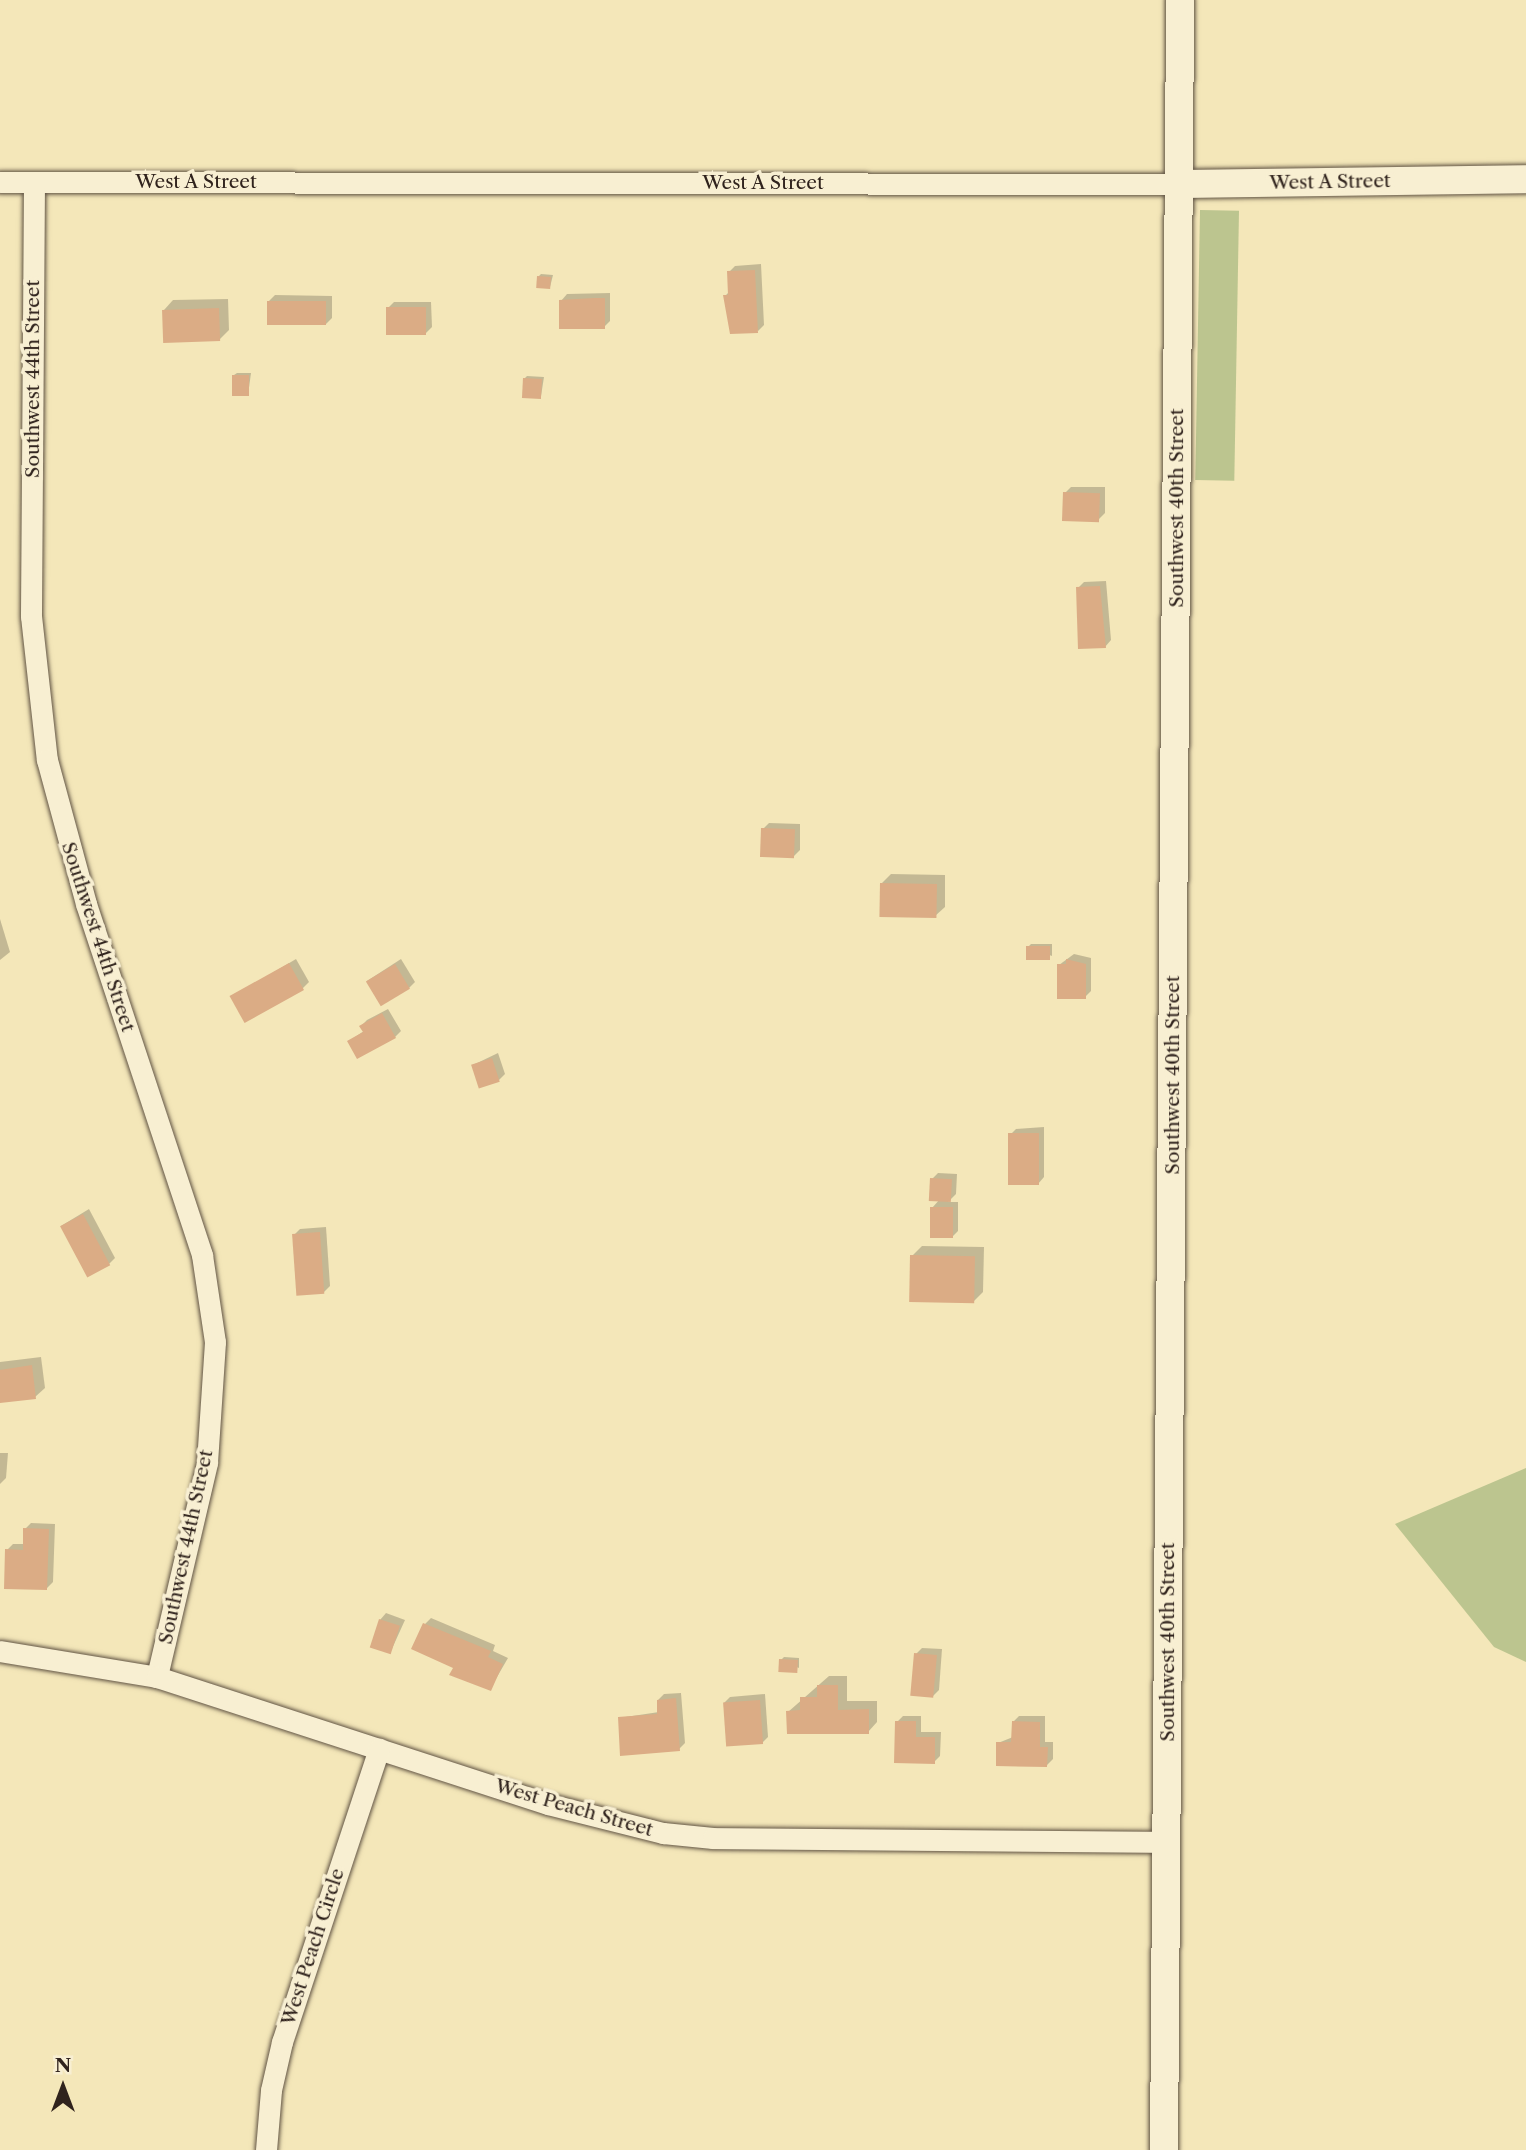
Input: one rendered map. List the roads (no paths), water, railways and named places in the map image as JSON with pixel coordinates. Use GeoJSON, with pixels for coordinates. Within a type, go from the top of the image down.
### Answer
{"type":"FeatureCollection","features":[{"type":"Feature","properties":{"kind":"main road","name":"Southwest 40th Street"},"geometry":{"type":"LineString","coordinates":[[1164,2150],[1180,0]]}},
{"type":"Feature","properties":{"kind":"main road","name":"West A Street"},"geometry":{"type":"LineString","coordinates":[[1180,184],[1526,179]]}},
{"type":"Feature","properties":{"kind":"street","name":"West A Street"},"geometry":{"type":"LineString","coordinates":[[0,182],[1180,184]]}},
{"type":"Feature","properties":{"kind":"street","name":"Southwest 44th Street"},"geometry":{"type":"LineString","coordinates":[[34,182],[31,616],[47,760],[86,904],[202,1255],[215,1342],[207,1463],[157,1677]]}},
{"type":"Feature","properties":{"kind":"street","name":"West Peach Street"},"geometry":{"type":"LineString","coordinates":[[0,1651],[157,1677],[614,1824],[663,1833],[713,1838],[1167,1842]]}},
{"type":"Feature","properties":{"kind":"street","name":"West Peach Circle"},"geometry":{"type":"LineString","coordinates":[[266,2150],[271,2090],[282,2042],[379,1749]]}}]}
